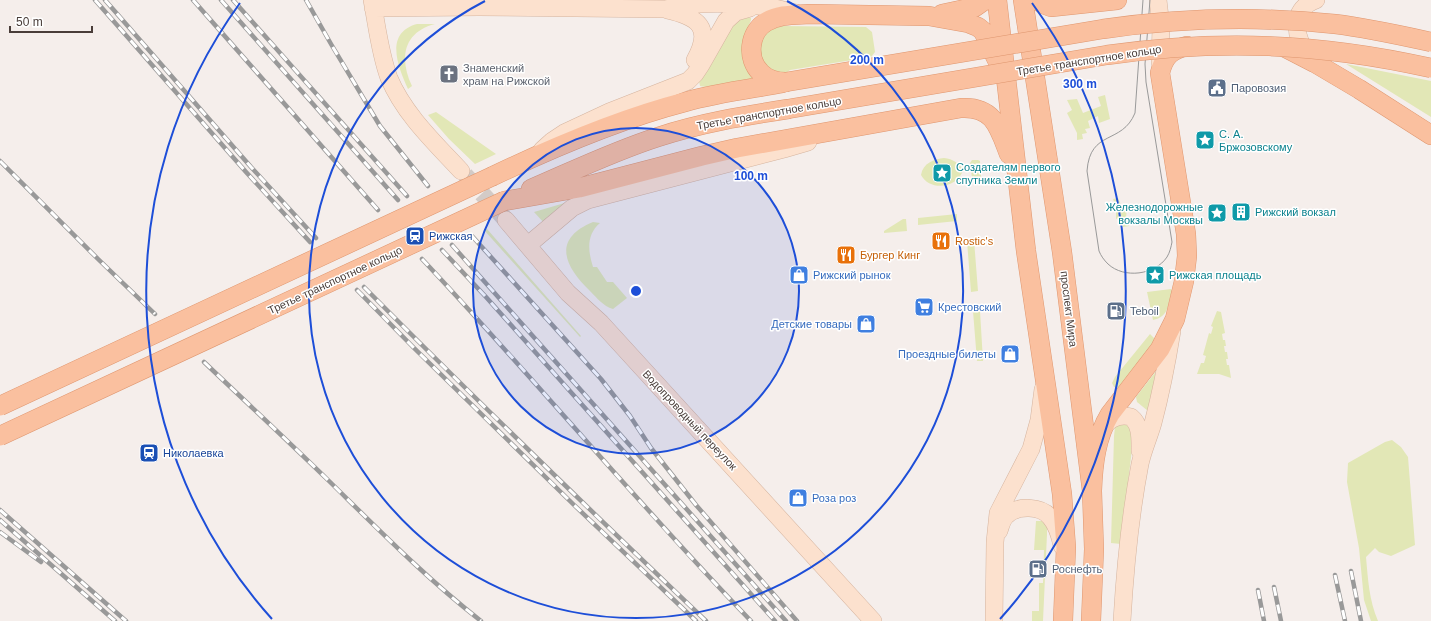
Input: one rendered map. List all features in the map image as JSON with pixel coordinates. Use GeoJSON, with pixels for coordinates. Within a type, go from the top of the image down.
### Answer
{"type":"FeatureCollection","features":[{"type":"Feature","properties":{"kind":"main road"},"geometry":{"type":"LineString","coordinates":[[929,16],[971,9],[985,0]]}},
{"type":"Feature","properties":{"kind":"main road"},"geometry":{"type":"LineString","coordinates":[[997,0],[1017,175],[1042,365],[1062,494],[1065,534],[1063,621]]}},
{"type":"Feature","properties":{"kind":"main road","name":"проспект Мира"},"geometry":{"type":"LineString","coordinates":[[1023,0],[1062,252],[1092,491],[1094,549],[1091,621]]}},
{"type":"Feature","properties":{"kind":"main road"},"geometry":{"type":"LineString","coordinates":[[1037,0],[1047,6],[1056,7],[1117,0]]}},
{"type":"Feature","properties":{"kind":"main road"},"geometry":{"type":"LineString","coordinates":[[1122,621],[1129,539],[1140,462],[1155,415],[1165,372],[1184,281],[1186,256],[1186,234],[1160,72],[1161,26],[1158,0]]}},
{"type":"Feature","properties":{"kind":"main road"},"geometry":{"type":"LineString","coordinates":[[1315,63],[1302,44],[1297,32],[1297,26],[1299,14],[1302,9],[1306,5],[1316,0]]}},
{"type":"Feature","properties":{"kind":"main road"},"geometry":{"type":"LineString","coordinates":[[461,171],[415,119],[396,91],[385,65],[372,4],[666,9],[681,5],[696,4],[758,7],[809,14],[929,16],[968,23],[983,31],[1007,82]]}},
{"type":"Feature","properties":{"kind":"main road"},"geometry":{"type":"LineString","coordinates":[[534,157],[558,136],[609,112],[688,81],[701,65],[726,21],[736,12],[758,7]]}},
{"type":"Feature","properties":{"kind":"main road"},"geometry":{"type":"LineString","coordinates":[[648,96],[683,76],[694,62],[702,44],[702,31],[697,22],[683,14],[666,9]]}},
{"type":"Feature","properties":{"kind":"main road"},"geometry":{"type":"LineString","coordinates":[[786,82],[772,80],[761,73],[756,67],[752,59],[751,51],[754,34],[759,27],[772,19],[809,14]]}},
{"type":"Feature","properties":{"kind":"main road"},"geometry":{"type":"LineString","coordinates":[[0,406],[534,157],[604,128],[649,112],[713,95],[1140,24],[1195,20],[1242,19],[1321,23],[1360,28],[1431,42]]}},
{"type":"Feature","properties":{"kind":"main road"},"geometry":{"type":"LineString","coordinates":[[1160,72],[1166,57],[1173,51],[1180,48],[1194,45],[1277,46],[1289,49],[1315,63],[1431,135]]}},
{"type":"Feature","properties":{"kind":"main road","name":"Третье транспортное кольцо"},"geometry":{"type":"LineString","coordinates":[[0,436],[504,200],[614,153],[657,137],[718,120],[1107,55],[1143,50],[1196,46],[1242,45],[1326,50],[1380,58],[1431,68]]}},
{"type":"Feature","properties":{"kind":"main road"},"geometry":{"type":"LineString","coordinates":[[504,200],[579,188],[702,156],[951,109],[968,108],[976,109],[991,116],[1017,175]]}},
{"type":"Feature","properties":{"kind":"main road"},"geometry":{"type":"LineString","coordinates":[[528,245],[572,208],[588,200],[784,150],[841,129]]}},
{"type":"Feature","properties":{"kind":"main road","name":"Водопроводный переулок"},"geometry":{"type":"LineString","coordinates":[[506,220],[568,293],[601,323],[873,621]]}},
{"type":"Feature","properties":{"kind":"main road"},"geometry":{"type":"LineString","coordinates":[[1092,491],[1094,459],[1104,423],[1160,349],[1175,319]]}},
{"type":"Feature","properties":{"kind":"main road"},"geometry":{"type":"LineString","coordinates":[[994,621],[995,551],[998,513],[1031,449],[1039,420],[1042,398],[1042,365]]}},
{"type":"Feature","properties":{"kind":"main road"},"geometry":{"type":"LineString","coordinates":[[1100,435],[1106,424],[1115,417],[1131,417],[1137,424],[1139,430],[1140,462]]}},
{"type":"Feature","properties":{"kind":"main road"},"geometry":{"type":"LineString","coordinates":[[995,551],[1003,520],[1008,514],[1014,510],[1031,508],[1045,512],[1051,518],[1060,536],[1065,563]]}},
{"type":"Feature","properties":{"kind":"green space"},"geometry":{"type":"Polygon","coordinates":[[[748,17],[751,18],[751,20],[745,35],[753,79],[718,86],[700,86],[699,81],[731,23],[748,17]]]}},
{"type":"Feature","properties":{"kind":"green space"},"geometry":{"type":"Polygon","coordinates":[[[417,24],[435,24],[416,33],[410,40],[405,57],[408,76],[412,86],[408,89],[398,61],[396,52],[397,43],[400,35],[407,28],[417,24]]]}},
{"type":"Feature","properties":{"kind":"green space"},"geometry":{"type":"Polygon","coordinates":[[[782,26],[866,27],[872,32],[875,52],[871,57],[790,70],[786,73],[769,71],[761,58],[761,41],[769,30],[782,26]]]}},
{"type":"Feature","properties":{"kind":"green space"},"geometry":{"type":"Polygon","coordinates":[[[1346,64],[1431,81],[1431,117],[1346,64]]]}},
{"type":"Feature","properties":{"kind":"green space"},"geometry":{"type":"Polygon","coordinates":[[[1105,95],[1110,119],[1099,123],[1098,116],[1088,121],[1090,128],[1085,129],[1087,133],[1082,134],[1083,139],[1077,140],[1077,133],[1067,113],[1072,110],[1067,100],[1077,99],[1083,113],[1101,106],[1098,97],[1105,95]]]}},
{"type":"Feature","properties":{"kind":"green space"},"geometry":{"type":"Polygon","coordinates":[[[436,112],[496,154],[475,164],[449,139],[428,115],[436,112]]]}},
{"type":"Feature","properties":{"kind":"green space"},"geometry":{"type":"Polygon","coordinates":[[[944,158],[953,160],[960,165],[963,170],[956,181],[944,186],[937,186],[925,180],[921,175],[924,167],[936,159],[944,158]]]}},
{"type":"Feature","properties":{"kind":"green space"},"geometry":{"type":"Polygon","coordinates":[[[972,160],[980,161],[980,178],[972,178],[970,163],[972,160]]]}},
{"type":"Feature","properties":{"kind":"green space"},"geometry":{"type":"Polygon","coordinates":[[[1118,198],[1122,207],[1127,207],[1126,218],[1129,226],[1123,227],[1119,218],[1116,219],[1116,207],[1113,199],[1118,198]]]}},
{"type":"Feature","properties":{"kind":"green space"},"geometry":{"type":"Polygon","coordinates":[[[568,202],[545,224],[534,212],[568,202]]]}},
{"type":"Feature","properties":{"kind":"green space"},"geometry":{"type":"Polygon","coordinates":[[[957,214],[957,221],[918,225],[918,218],[957,214]]]}},
{"type":"Feature","properties":{"kind":"green space"},"geometry":{"type":"Polygon","coordinates":[[[903,219],[906,219],[907,231],[884,233],[884,231],[903,219]]]}},
{"type":"Feature","properties":{"kind":"green space"},"geometry":{"type":"Polygon","coordinates":[[[593,222],[600,223],[592,233],[589,244],[593,267],[597,267],[607,282],[613,282],[627,298],[613,309],[600,302],[581,282],[569,263],[566,254],[567,245],[572,236],[580,229],[593,222]]]}},
{"type":"Feature","properties":{"kind":"green space"},"geometry":{"type":"Polygon","coordinates":[[[487,229],[581,336],[580,337],[484,230],[487,229]]]}},
{"type":"Feature","properties":{"kind":"green space"},"geometry":{"type":"Polygon","coordinates":[[[974,240],[978,291],[971,292],[967,241],[974,240]]]}},
{"type":"Feature","properties":{"kind":"green space"},"geometry":{"type":"Polygon","coordinates":[[[1171,289],[1170,301],[1165,313],[1153,320],[1147,292],[1171,289]]]}},
{"type":"Feature","properties":{"kind":"green space"},"geometry":{"type":"Polygon","coordinates":[[[973,311],[980,311],[983,361],[977,361],[973,311]]]}},
{"type":"Feature","properties":{"kind":"green space"},"geometry":{"type":"Polygon","coordinates":[[[1217,311],[1221,312],[1225,333],[1222,334],[1223,340],[1225,340],[1226,346],[1224,346],[1228,359],[1226,359],[1227,365],[1229,365],[1231,378],[1219,374],[1197,374],[1201,363],[1204,363],[1206,356],[1203,355],[1209,333],[1211,334],[1213,327],[1211,326],[1217,311]]]}},
{"type":"Feature","properties":{"kind":"green space"},"geometry":{"type":"Polygon","coordinates":[[[1150,334],[1157,341],[1118,388],[1114,387],[1112,383],[1115,377],[1150,334]]]}},
{"type":"Feature","properties":{"kind":"green space"},"geometry":{"type":"Polygon","coordinates":[[[1157,370],[1148,411],[1137,402],[1136,397],[1157,370]]]}},
{"type":"Feature","properties":{"kind":"green space"},"geometry":{"type":"Polygon","coordinates":[[[1128,423],[1133,440],[1121,544],[1111,543],[1114,436],[1115,427],[1118,424],[1128,423]]]}},
{"type":"Feature","properties":{"kind":"green space"},"geometry":{"type":"Polygon","coordinates":[[[1392,440],[1401,447],[1408,457],[1415,545],[1391,556],[1379,552],[1375,548],[1366,557],[1371,597],[1378,621],[1371,621],[1364,600],[1359,548],[1347,482],[1348,463],[1385,442],[1392,440]]]}},
{"type":"Feature","properties":{"kind":"green space"},"geometry":{"type":"Polygon","coordinates":[[[1036,521],[1044,521],[1047,526],[1043,621],[1032,621],[1032,611],[1039,611],[1039,583],[1043,583],[1044,550],[1034,550],[1036,521]]]}},
{"type":"Feature","properties":{"kind":"tunnel"},"geometry":{"type":"LineString","coordinates":[[465,175],[506,220]]}},
{"type":"Feature","properties":{"kind":"tram line"},"geometry":{"type":"LineString","coordinates":[[1143,0],[1135,113],[1129,123],[1122,130],[1100,143],[1094,149],[1089,158],[1087,171],[1099,251],[1105,261],[1115,269],[1122,272],[1131,273],[1147,271],[1162,263],[1168,255],[1172,242],[1146,82],[1145,64],[1150,0]]}},
{"type":"Feature","properties":{"kind":"railway"},"geometry":{"type":"LineString","coordinates":[[95,0],[246,172],[310,242]]}},
{"type":"Feature","properties":{"kind":"railway"},"geometry":{"type":"LineString","coordinates":[[105,0],[251,167],[316,238]]}},
{"type":"Feature","properties":{"kind":"railway"},"geometry":{"type":"LineString","coordinates":[[193,0],[378,210]]}},
{"type":"Feature","properties":{"kind":"railway"},"geometry":{"type":"LineString","coordinates":[[221,0],[398,200]]}},
{"type":"Feature","properties":{"kind":"railway"},"geometry":{"type":"LineString","coordinates":[[233,0],[407,196]]}},
{"type":"Feature","properties":{"kind":"railway"},"geometry":{"type":"LineString","coordinates":[[306,0],[380,126],[428,186]]}},
{"type":"Feature","properties":{"kind":"railway"},"geometry":{"type":"LineString","coordinates":[[0,161],[155,314]]}},
{"type":"Feature","properties":{"kind":"railway"},"geometry":{"type":"LineString","coordinates":[[472,236],[601,379],[630,416],[651,448],[696,505],[797,621]]}},
{"type":"Feature","properties":{"kind":"railway"},"geometry":{"type":"LineString","coordinates":[[452,245],[786,621]]}},
{"type":"Feature","properties":{"kind":"railway"},"geometry":{"type":"LineString","coordinates":[[442,250],[486,297],[775,621]]}},
{"type":"Feature","properties":{"kind":"railway"},"geometry":{"type":"LineString","coordinates":[[422,259],[505,349],[668,532],[751,621]]}},
{"type":"Feature","properties":{"kind":"railway"},"geometry":{"type":"LineString","coordinates":[[364,287],[534,455],[706,621]]}},
{"type":"Feature","properties":{"kind":"railway"},"geometry":{"type":"LineString","coordinates":[[357,290],[573,504],[696,621]]}},
{"type":"Feature","properties":{"kind":"railway"},"geometry":{"type":"LineString","coordinates":[[204,362],[403,553],[441,588],[481,621]]}},
{"type":"Feature","properties":{"kind":"railway"},"geometry":{"type":"LineString","coordinates":[[0,510],[126,621]]}},
{"type":"Feature","properties":{"kind":"railway"},"geometry":{"type":"LineString","coordinates":[[0,520],[115,621]]}},
{"type":"Feature","properties":{"kind":"railway"},"geometry":{"type":"LineString","coordinates":[[0,532],[41,562]]}},
{"type":"Feature","properties":{"kind":"railway"},"geometry":{"type":"LineString","coordinates":[[1351,571],[1361,621]]}},
{"type":"Feature","properties":{"kind":"railway"},"geometry":{"type":"LineString","coordinates":[[1335,575],[1345,621]]}},
{"type":"Feature","properties":{"kind":"railway"},"geometry":{"type":"LineString","coordinates":[[1274,587],[1281,621]]}},
{"type":"Feature","properties":{"kind":"railway"},"geometry":{"type":"LineString","coordinates":[[1258,590],[1264,621]]}},
{"type":"Feature","properties":{"kind":"place","name":"Знаменский храм на Рижской"},"geometry":{"type":"Point","coordinates":[449,74]}},
{"type":"Feature","properties":{"kind":"place","name":"Паровозия"},"geometry":{"type":"Point","coordinates":[1217,88]}},
{"type":"Feature","properties":{"kind":"place","name":"С. А. Бржозовскому"},"geometry":{"type":"Point","coordinates":[1205,140]}},
{"type":"Feature","properties":{"kind":"place","name":"Создателям первого спутника Земли"},"geometry":{"type":"Point","coordinates":[942,173]}},
{"type":"Feature","properties":{"kind":"place","name":"Рижский вокзал"},"geometry":{"type":"Point","coordinates":[1241,212]}},
{"type":"Feature","properties":{"kind":"place","name":"Железнодорожные вокзалы Москвы"},"geometry":{"type":"Point","coordinates":[1217,213]}},
{"type":"Feature","properties":{"kind":"place","name":"Рижская"},"geometry":{"type":"Point","coordinates":[415,236]}},
{"type":"Feature","properties":{"kind":"place","name":"Rostic's"},"geometry":{"type":"Point","coordinates":[941,241]}},
{"type":"Feature","properties":{"kind":"place","name":"Бургер Кинг"},"geometry":{"type":"Point","coordinates":[846,255]}},
{"type":"Feature","properties":{"kind":"place","name":"Рижский рынок"},"geometry":{"type":"Point","coordinates":[799,275]}},
{"type":"Feature","properties":{"kind":"place","name":"Рижская площадь"},"geometry":{"type":"Point","coordinates":[1155,275]}},
{"type":"Feature","properties":{"kind":"place","name":"Крестовский"},"geometry":{"type":"Point","coordinates":[924,307]}},
{"type":"Feature","properties":{"kind":"place","name":"Teboil"},"geometry":{"type":"Point","coordinates":[1116,311]}},
{"type":"Feature","properties":{"kind":"place","name":"Детские товары"},"geometry":{"type":"Point","coordinates":[866,324]}},
{"type":"Feature","properties":{"kind":"place","name":"Проездные билеты"},"geometry":{"type":"Point","coordinates":[1010,354]}},
{"type":"Feature","properties":{"kind":"place","name":"Николаевка"},"geometry":{"type":"Point","coordinates":[149,453]}},
{"type":"Feature","properties":{"kind":"place","name":"Роза роз"},"geometry":{"type":"Point","coordinates":[798,498]}},
{"type":"Feature","properties":{"kind":"place","name":"Роснефть"},"geometry":{"type":"Point","coordinates":[1038,569]}}]}
